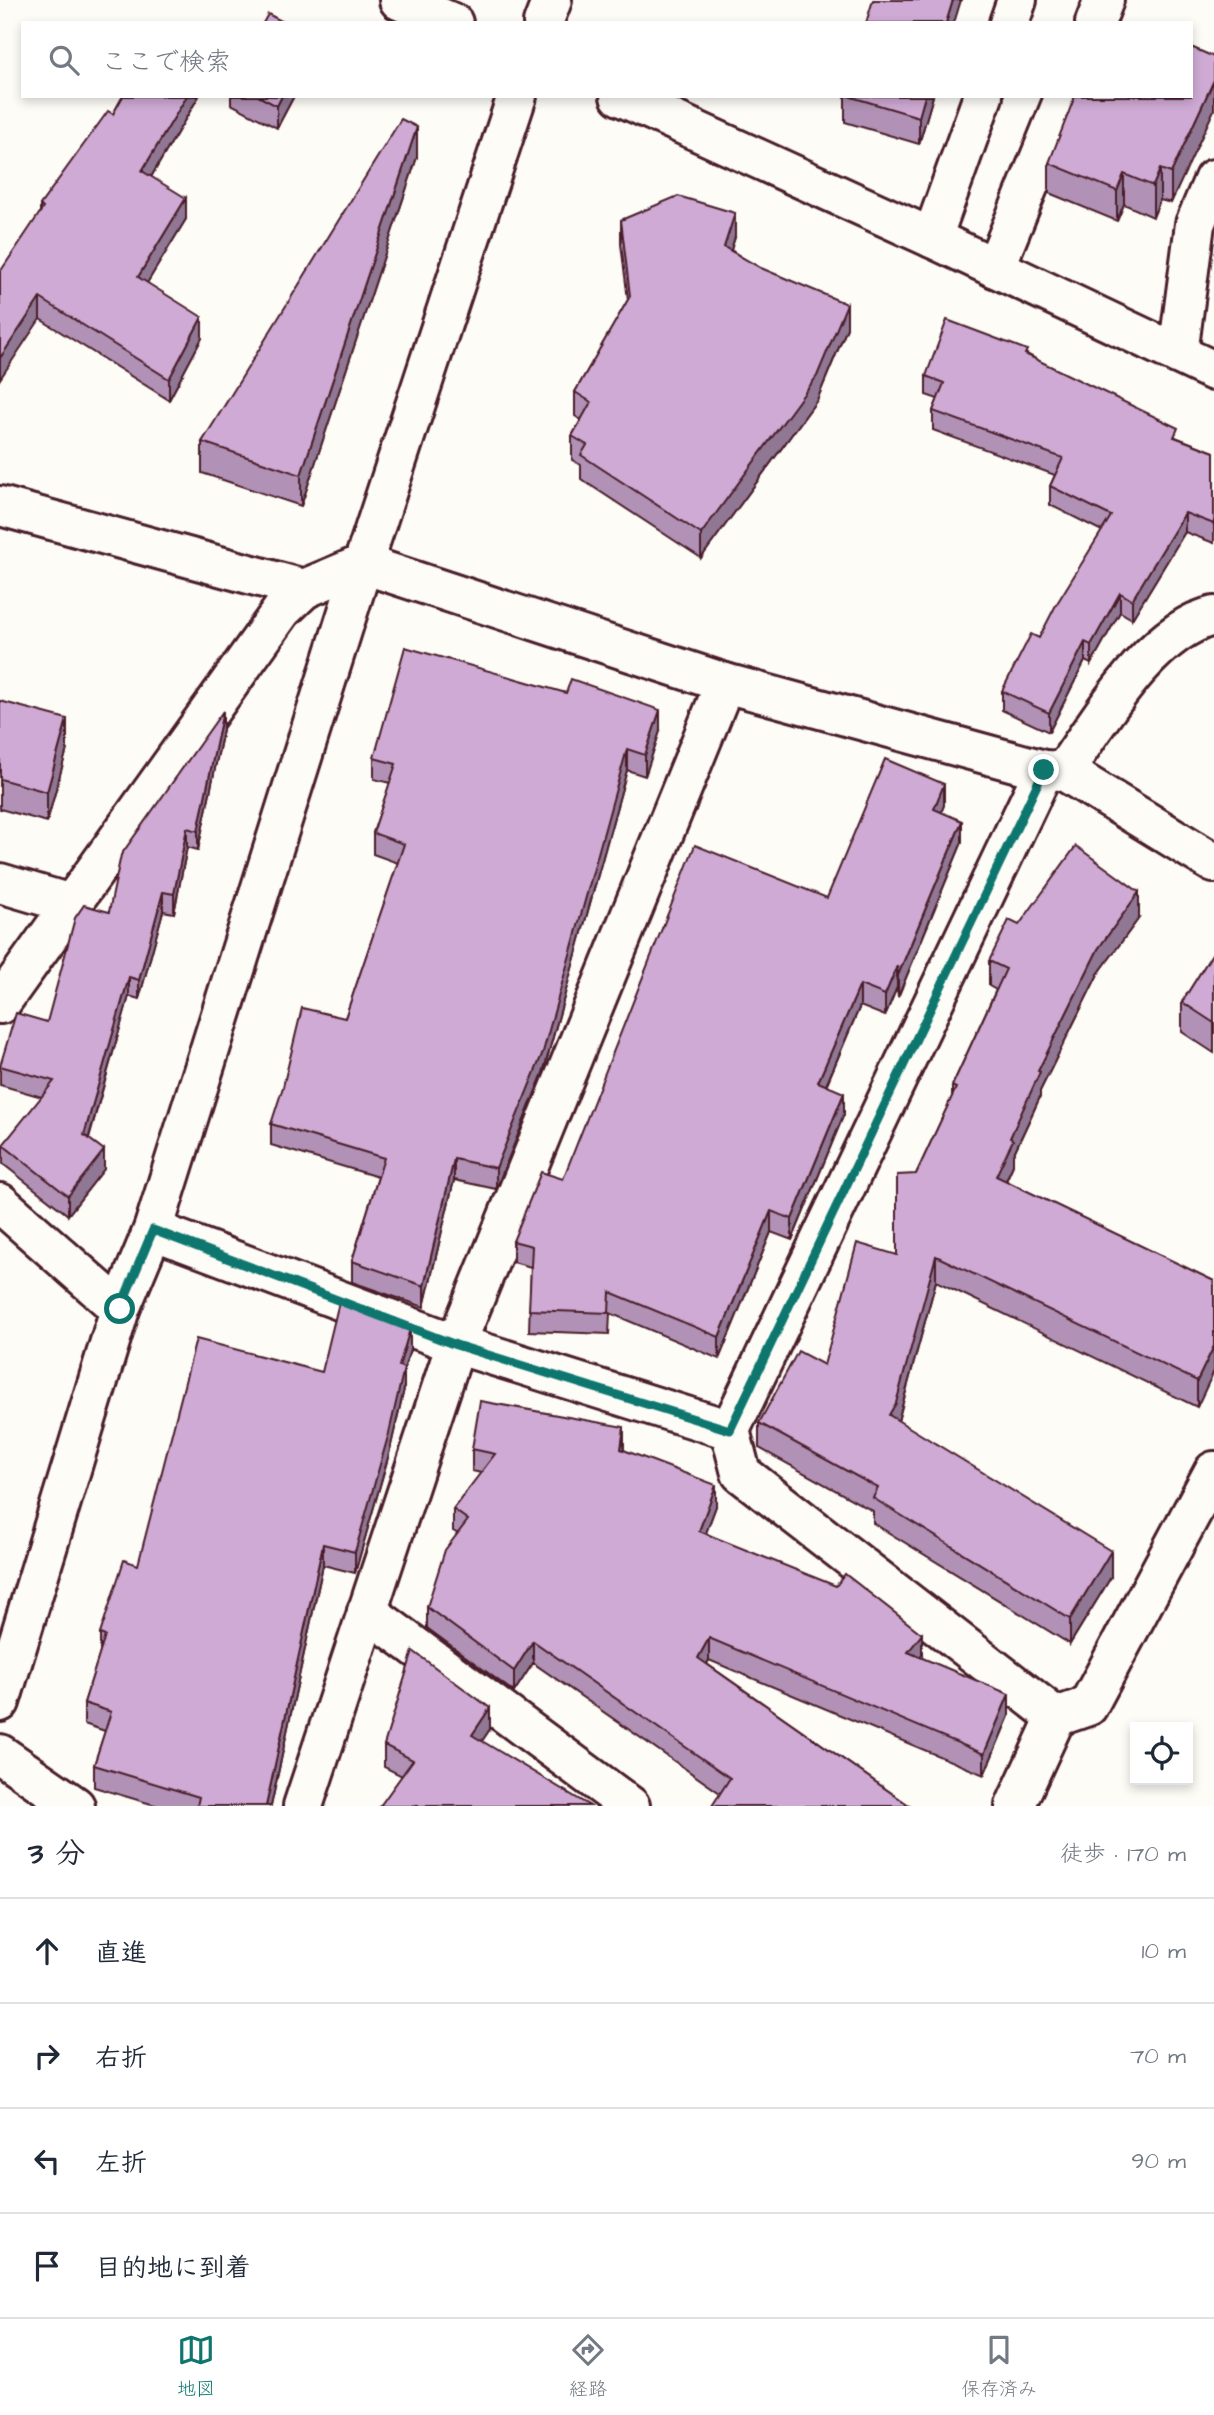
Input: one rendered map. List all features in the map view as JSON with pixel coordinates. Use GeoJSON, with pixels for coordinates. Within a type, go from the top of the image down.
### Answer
{"type":"FeatureCollection","features":[{"type":"Feature","properties":{"kind":"street"},"geometry":{"type":"LineString","coordinates":[[399,0],[448,21]]}},
{"type":"Feature","properties":{"kind":"street"},"geometry":{"type":"LineString","coordinates":[[544,21],[552,0]]}},
{"type":"Feature","properties":{"kind":"street"},"geometry":{"type":"LineString","coordinates":[[1010,21],[1017,0]]}},
{"type":"Feature","properties":{"kind":"street"},"geometry":{"type":"LineString","coordinates":[[1096,21],[1104,0]]}},
{"type":"Feature","properties":{"kind":"street"},"geometry":{"type":"LineString","coordinates":[[0,1702],[120,1309],[153,1230],[363,564],[516,98]]}},
{"type":"Feature","properties":{"kind":"street"},"geometry":{"type":"LineString","coordinates":[[624,98],[932,238],[1214,371]]}},
{"type":"Feature","properties":{"kind":"street"},"geometry":{"type":"LineString","coordinates":[[932,238],[982,98]]}},
{"type":"Feature","properties":{"kind":"street"},"geometry":{"type":"LineString","coordinates":[[995,268],[1064,98]]}},
{"type":"Feature","properties":{"kind":"street"},"geometry":{"type":"LineString","coordinates":[[1178,354],[1195,224],[1214,179]]}},
{"type":"Feature","properties":{"kind":"street"},"geometry":{"type":"LineString","coordinates":[[0,506],[304,589]]}},
{"type":"Feature","properties":{"kind":"street"},"geometry":{"type":"LineString","coordinates":[[0,1003],[282,610],[304,589],[363,564],[725,683],[1054,771],[1214,863]]}},
{"type":"Feature","properties":{"kind":"street"},"geometry":{"type":"LineString","coordinates":[[1056,1717],[741,1473],[730,1430],[1054,771],[1159,646],[1199,619],[1214,616]]}},
{"type":"Feature","properties":{"kind":"street"},"geometry":{"type":"LineString","coordinates":[[303,1806],[456,1345],[725,683]]}},
{"type":"Feature","properties":{"kind":"street"},"geometry":{"type":"LineString","coordinates":[[0,883],[71,904]]}},
{"type":"Feature","properties":{"kind":"street"},"geometry":{"type":"LineString","coordinates":[[0,1203],[120,1309]]}},
{"type":"Feature","properties":{"kind":"street"},"geometry":{"type":"LineString","coordinates":[[153,1230],[456,1345],[730,1430]]}},
{"type":"Feature","properties":{"kind":"street"},"geometry":{"type":"LineString","coordinates":[[1015,1806],[1056,1717],[1088,1706],[1214,1471]]}},
{"type":"Feature","properties":{"kind":"street"},"geometry":{"type":"LineString","coordinates":[[367,1611],[630,1806]]}},
{"type":"Feature","properties":{"kind":"street"},"geometry":{"type":"LineString","coordinates":[[0,1754],[75,1806]]}},
{"type":"Feature","properties":{"kind":"building"},"geometry":{"type":"Polygon","coordinates":[[[873,0],[953,0],[947,21],[867,21],[873,0]]]}},
{"type":"Feature","properties":{"kind":"building"},"geometry":{"type":"Polygon","coordinates":[[[268,14],[281,21],[264,21],[268,14]]]}},
{"type":"Feature","properties":{"kind":"building"},"geometry":{"type":"Polygon","coordinates":[[[1193,48],[1214,57],[1214,80],[1171,173],[1160,169],[1153,186],[1124,174],[1117,191],[1049,163],[1074,98],[1193,98],[1193,48]]]}},
{"type":"Feature","properties":{"kind":"building"},"geometry":{"type":"Polygon","coordinates":[[[122,98],[186,98],[142,171],[186,198],[138,277],[202,317],[169,379],[40,298],[0,358],[0,272],[43,208],[40,205],[108,111],[113,114],[122,98]]]}},
{"type":"Feature","properties":{"kind":"building"},"geometry":{"type":"Polygon","coordinates":[[[262,98],[281,98],[277,106],[262,98]]]}},
{"type":"Feature","properties":{"kind":"building"},"geometry":{"type":"Polygon","coordinates":[[[855,98],[924,98],[919,117],[855,98]]]}},
{"type":"Feature","properties":{"kind":"building"},"geometry":{"type":"Polygon","coordinates":[[[401,119],[417,127],[301,475],[202,442],[401,119]]]}},
{"type":"Feature","properties":{"kind":"building"},"geometry":{"type":"Polygon","coordinates":[[[678,196],[735,213],[724,247],[761,268],[847,304],[817,376],[701,534],[581,455],[587,445],[572,436],[591,402],[575,392],[630,296],[621,220],[678,196]]]}},
{"type":"Feature","properties":{"kind":"building"},"geometry":{"type":"Polygon","coordinates":[[[947,320],[1027,350],[1025,354],[1178,428],[1174,437],[1214,452],[1214,524],[1185,513],[1132,600],[1120,593],[1091,645],[1085,642],[1049,713],[1002,691],[1031,634],[1039,638],[1056,605],[1111,516],[1050,486],[1063,458],[933,411],[944,383],[926,376],[947,320]]]}},
{"type":"Feature","properties":{"kind":"building"},"geometry":{"type":"Polygon","coordinates":[[[405,647],[566,693],[571,679],[660,710],[645,755],[627,749],[543,1052],[496,1168],[454,1159],[424,1286],[352,1261],[384,1158],[271,1124],[302,1008],[345,1018],[404,844],[373,833],[396,764],[374,758],[405,647]]]}},
{"type":"Feature","properties":{"kind":"building"},"geometry":{"type":"Polygon","coordinates":[[[0,701],[67,719],[47,792],[0,779],[0,701]]]}},
{"type":"Feature","properties":{"kind":"building"},"geometry":{"type":"Polygon","coordinates":[[[223,711],[198,831],[187,828],[174,894],[163,892],[139,980],[129,977],[84,1135],[104,1150],[68,1196],[3,1145],[54,1081],[0,1066],[16,1013],[47,1022],[75,918],[84,905],[109,912],[121,855],[223,711]]]}},
{"type":"Feature","properties":{"kind":"building"},"geometry":{"type":"Polygon","coordinates":[[[885,759],[944,784],[934,809],[962,821],[898,975],[897,966],[885,995],[860,985],[818,1082],[844,1093],[792,1219],[771,1211],[719,1337],[610,1292],[609,1313],[529,1310],[532,1246],[513,1241],[541,1172],[563,1179],[695,845],[827,898],[885,759]]]}},
{"type":"Feature","properties":{"kind":"building"},"geometry":{"type":"Polygon","coordinates":[[[1076,846],[1139,892],[1098,949],[1038,1071],[1040,1072],[1010,1138],[1013,1140],[996,1176],[1214,1281],[1214,1346],[1197,1381],[936,1256],[896,1403],[889,1415],[1111,1551],[1070,1619],[873,1498],[878,1488],[759,1423],[798,1351],[824,1365],[857,1243],[897,1255],[897,1175],[916,1174],[956,1088],[952,1086],[1006,969],[989,961],[1009,920],[1019,925],[1076,846]]]}},
{"type":"Feature","properties":{"kind":"building"},"geometry":{"type":"Polygon","coordinates":[[[1214,951],[1214,1023],[1182,1002],[1214,951]]]}},
{"type":"Feature","properties":{"kind":"building"},"geometry":{"type":"Polygon","coordinates":[[[339,1302],[410,1329],[399,1366],[404,1368],[389,1433],[355,1552],[323,1544],[266,1806],[197,1806],[199,1797],[94,1765],[111,1712],[84,1703],[105,1636],[100,1634],[124,1560],[138,1565],[196,1339],[322,1372],[339,1302]]]}},
{"type":"Feature","properties":{"kind":"building"},"geometry":{"type":"Polygon","coordinates":[[[480,1401],[624,1427],[621,1449],[716,1485],[699,1531],[836,1586],[845,1574],[922,1634],[908,1652],[1009,1694],[984,1754],[709,1638],[698,1658],[910,1806],[712,1806],[730,1778],[533,1641],[514,1671],[427,1607],[445,1550],[468,1520],[453,1509],[495,1454],[472,1449],[480,1401]]]}},
{"type":"Feature","properties":{"kind":"building"},"geometry":{"type":"Polygon","coordinates":[[[413,1651],[490,1708],[472,1735],[590,1806],[380,1806],[413,1760],[384,1745],[413,1651]]]}},
{"type":"Feature","properties":{"kind":"route"},"geometry":{"type":"LineString","coordinates":[[120,1309],[153,1230],[456,1345],[730,1430],[1044,770]]}}]}
